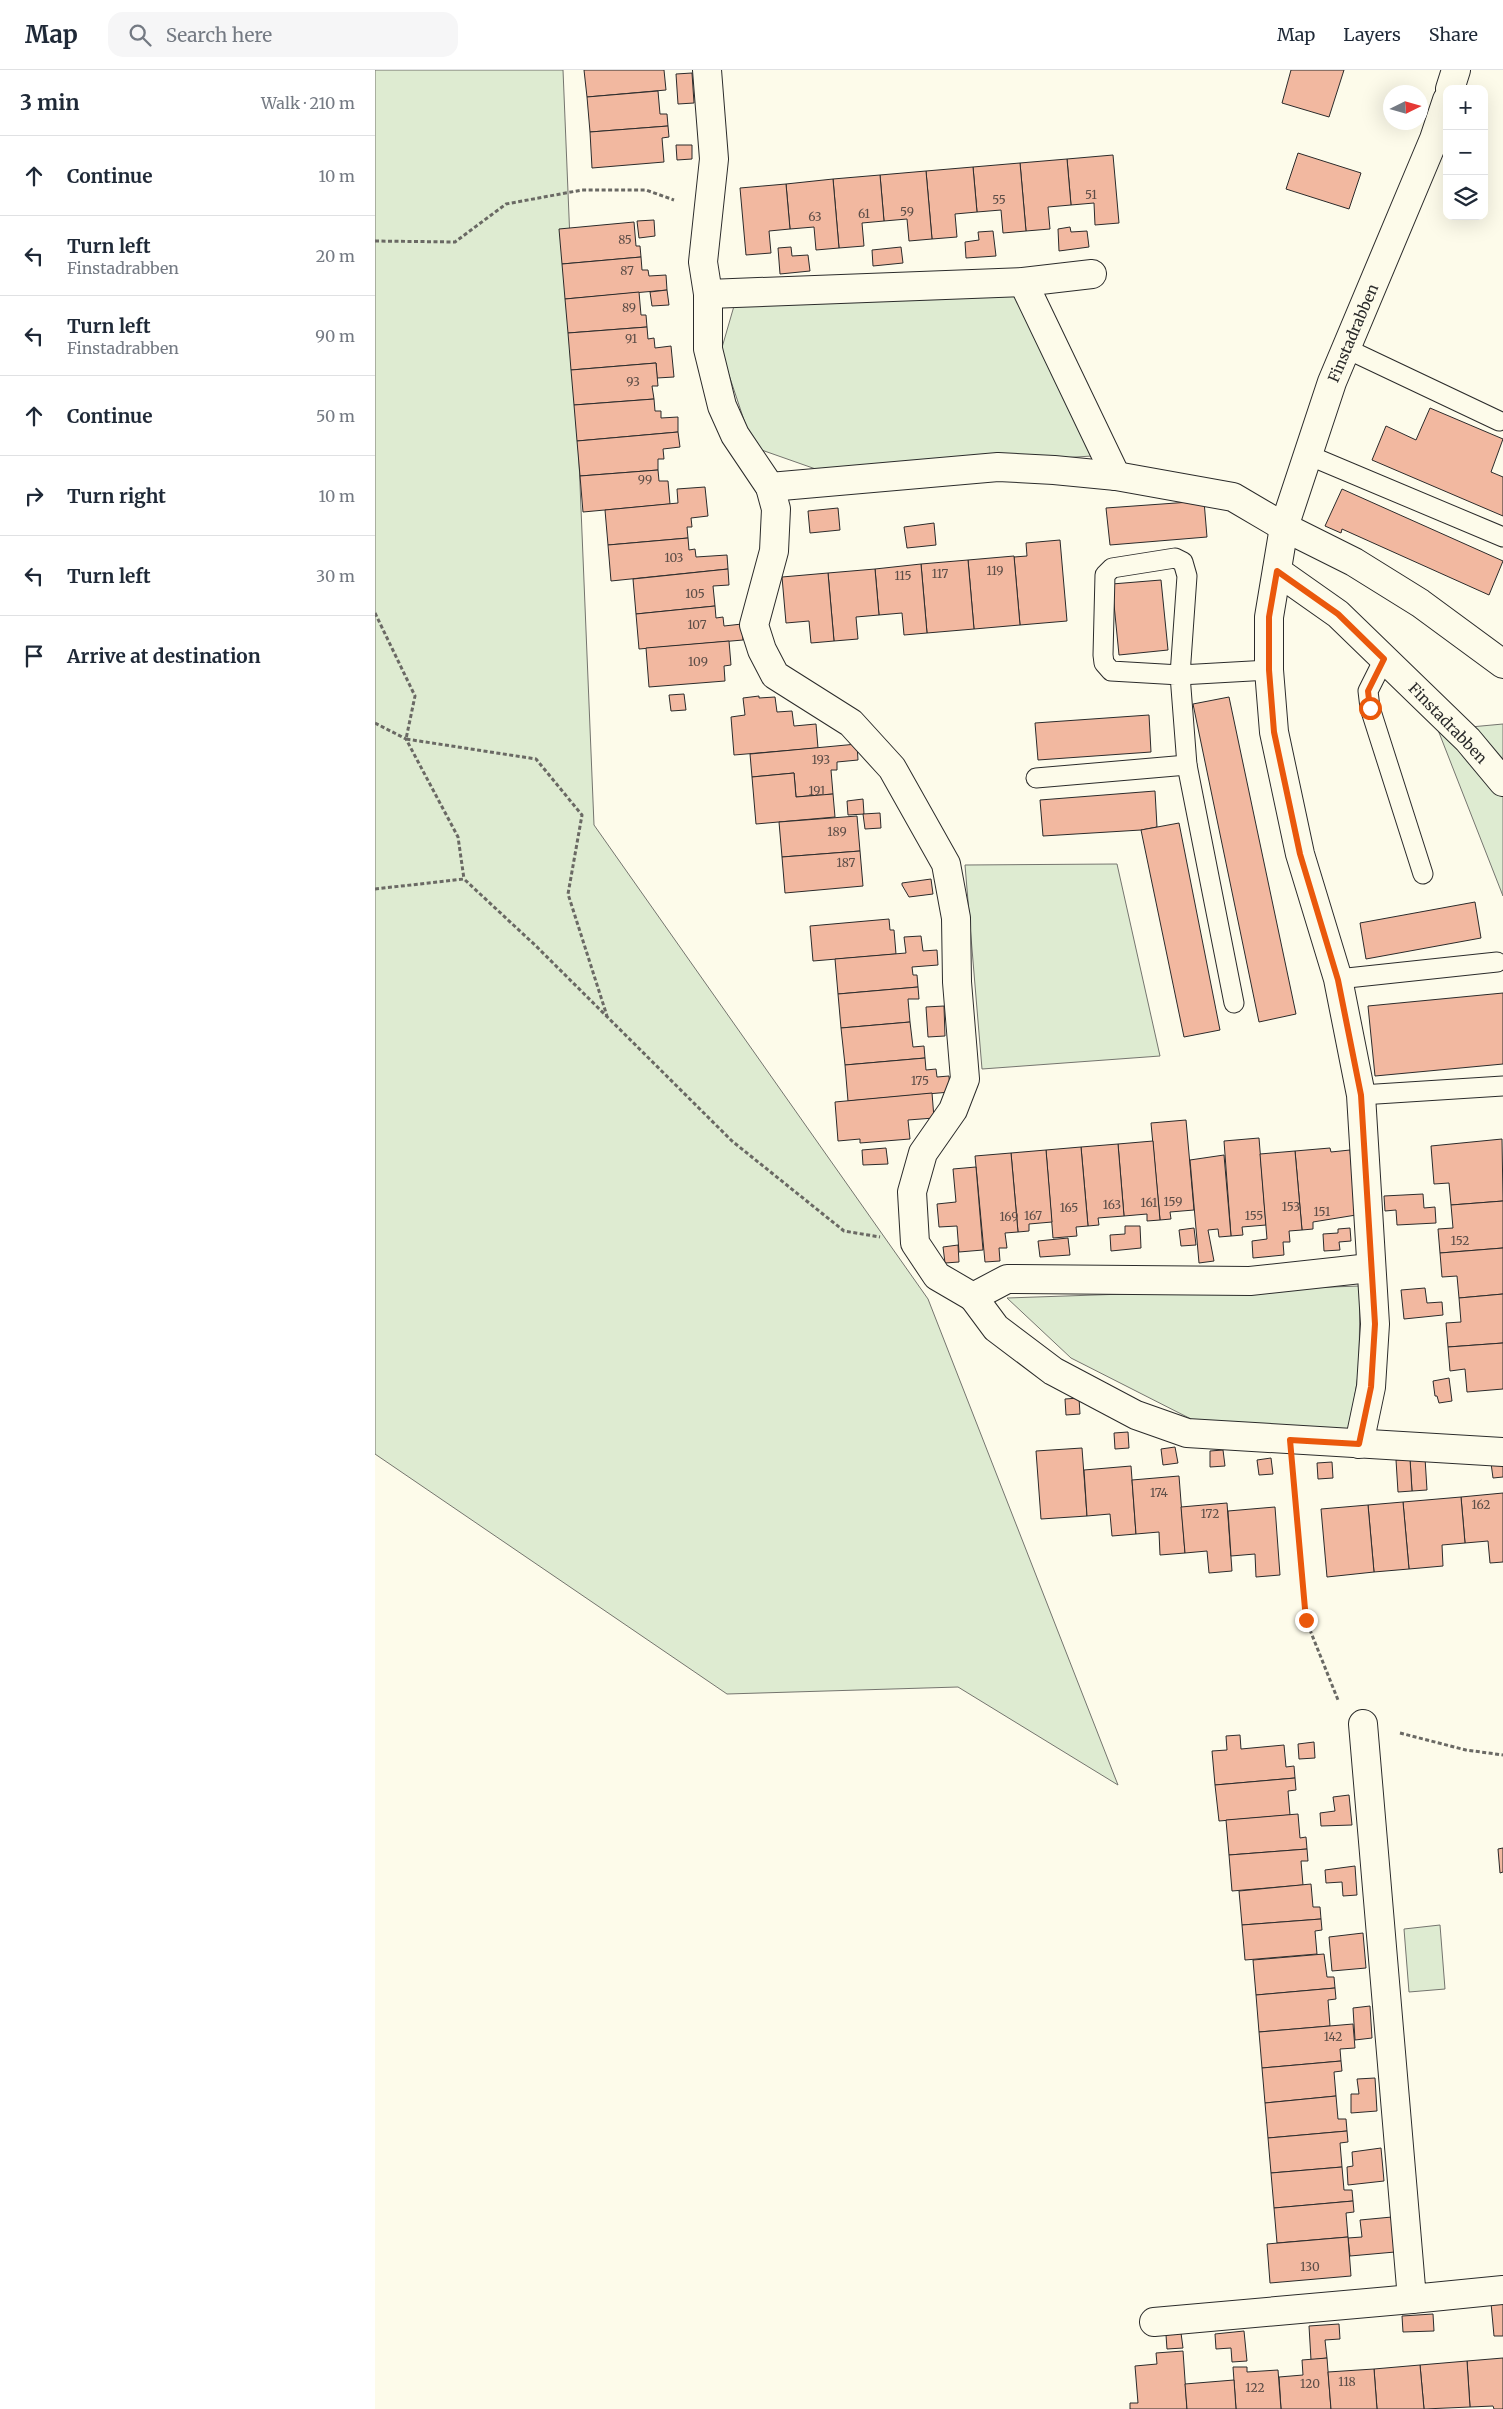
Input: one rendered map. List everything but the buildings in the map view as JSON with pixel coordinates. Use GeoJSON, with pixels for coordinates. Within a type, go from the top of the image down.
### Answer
{"type":"FeatureCollection","features":[{"type":"Feature","properties":{"kind":"street"},"geometry":{"type":"LineString","coordinates":[[707,70],[715,159],[707,212],[703,262],[708,294],[708,349],[722,406],[735,435],[770,487],[776,509],[774,551],[754,625],[761,650],[775,675],[851,723],[892,768],[945,864],[956,918],[957,982],[965,1079],[953,1110],[923,1153],[912,1192],[915,1243],[937,1276],[973,1297],[996,1328],[1053,1371],[1136,1416],[1187,1433],[1503,1452]]}},
{"type":"Feature","properties":{"kind":"street"},"geometry":{"type":"LineString","coordinates":[[1451,85],[1456,70]]}},
{"type":"Feature","properties":{"kind":"street","name":"Finstadrabben"},"geometry":{"type":"LineString","coordinates":[[1359,1444],[1371,1387],[1375,1324],[1361,1095],[1338,980],[1300,854],[1274,732],[1269,670],[1269,617],[1284,527],[1332,382],[1434,139],[1443,112]]}},
{"type":"Feature","properties":{"kind":"street"},"geometry":{"type":"LineString","coordinates":[[708,294],[1023,282],[1091,274]]}},
{"type":"Feature","properties":{"kind":"street"},"geometry":{"type":"LineString","coordinates":[[1023,282],[1116,476]]}},
{"type":"Feature","properties":{"kind":"street"},"geometry":{"type":"LineString","coordinates":[[770,487],[997,467],[1116,476],[1233,497],[1284,527],[1362,567],[1420,604],[1503,664]]}},
{"type":"Feature","properties":{"kind":"street","name":"Finstadrabben"},"geometry":{"type":"LineString","coordinates":[[1277,571],[1338,614],[1467,740],[1503,782]]}},
{"type":"Feature","properties":{"kind":"street"},"geometry":{"type":"LineString","coordinates":[[973,1297],[1007,1278],[1250,1281],[1371,1268]]}},
{"type":"Feature","properties":{"kind":"street"},"geometry":{"type":"LineString","coordinates":[[1363,1724],[1412,2298]]}},
{"type":"Feature","properties":{"kind":"street"},"geometry":{"type":"LineString","coordinates":[[1154,2322],[1503,2290]]}},
{"type":"Feature","properties":{"kind":"lane"},"geometry":{"type":"LineString","coordinates":[[1347,349],[1499,421]]}},
{"type":"Feature","properties":{"kind":"lane"},"geometry":{"type":"LineString","coordinates":[[1308,455],[1503,537]]}},
{"type":"Feature","properties":{"kind":"lane"},"geometry":{"type":"LineString","coordinates":[[1235,1003],[1187,765],[1180,675],[1187,576],[1183,562],[1175,558],[1112,568],[1105,575],[1104,663],[1111,671],[1180,675],[1269,670]]}},
{"type":"Feature","properties":{"kind":"lane"},"geometry":{"type":"LineString","coordinates":[[1384,659],[1368,691],[1370,708],[1423,874]]}},
{"type":"Feature","properties":{"kind":"lane"},"geometry":{"type":"LineString","coordinates":[[1036,778],[1187,765]]}},
{"type":"Feature","properties":{"kind":"lane"},"geometry":{"type":"LineString","coordinates":[[1338,980],[1497,962]]}},
{"type":"Feature","properties":{"kind":"lane"},"geometry":{"type":"LineString","coordinates":[[1361,1095],[1503,1086]]}},
{"type":"Feature","properties":{"kind":"path"},"geometry":{"type":"LineString","coordinates":[[375,240],[455,242],[506,204],[582,190],[646,190],[707,212]]}},
{"type":"Feature","properties":{"kind":"path"},"geometry":{"type":"LineString","coordinates":[[375,613],[415,696],[406,739],[458,837],[464,879],[608,1017],[732,1141],[844,1231],[915,1243]]}},
{"type":"Feature","properties":{"kind":"path"},"geometry":{"type":"LineString","coordinates":[[375,723],[406,739],[536,758],[582,815],[568,894],[608,1017]]}},
{"type":"Feature","properties":{"kind":"path"},"geometry":{"type":"LineString","coordinates":[[375,889],[464,879]]}},
{"type":"Feature","properties":{"kind":"path"},"geometry":{"type":"LineString","coordinates":[[1290,1440],[1306,1620],[1345,1718],[1466,1750],[1503,1755]]}},
{"type":"Feature","properties":{"kind":"green space"},"geometry":{"type":"Polygon","coordinates":[[[375,70],[563,70],[594,825],[928,1299],[1118,1785],[958,1687],[727,1694],[375,1454],[375,70]]]}},
{"type":"Feature","properties":{"kind":"green space"},"geometry":{"type":"Polygon","coordinates":[[[1019,291],[1092,456],[827,473],[753,447],[721,351],[734,306],[1019,291]]]}},
{"type":"Feature","properties":{"kind":"green space"},"geometry":{"type":"Polygon","coordinates":[[[1503,724],[1503,896],[1438,730],[1503,724]]]}},
{"type":"Feature","properties":{"kind":"green space"},"geometry":{"type":"Polygon","coordinates":[[[1117,864],[1160,1056],[982,1069],[965,865],[1117,864]]]}},
{"type":"Feature","properties":{"kind":"green space"},"geometry":{"type":"Polygon","coordinates":[[[1360,1286],[1359,1369],[1349,1433],[1193,1420],[1071,1358],[1007,1298],[1360,1286]]]}},
{"type":"Feature","properties":{"kind":"green space"},"geometry":{"type":"Polygon","coordinates":[[[1440,1925],[1445,1989],[1409,1992],[1404,1929],[1440,1925]]]}},
{"type":"Feature","properties":{"kind":"route"},"geometry":{"type":"LineString","coordinates":[[1306,1620],[1290,1440],[1359,1444],[1371,1387],[1375,1324],[1361,1095],[1338,980],[1300,854],[1274,732],[1269,670],[1269,617],[1277,571],[1338,614],[1384,659],[1368,691],[1370,708]]}}]}
